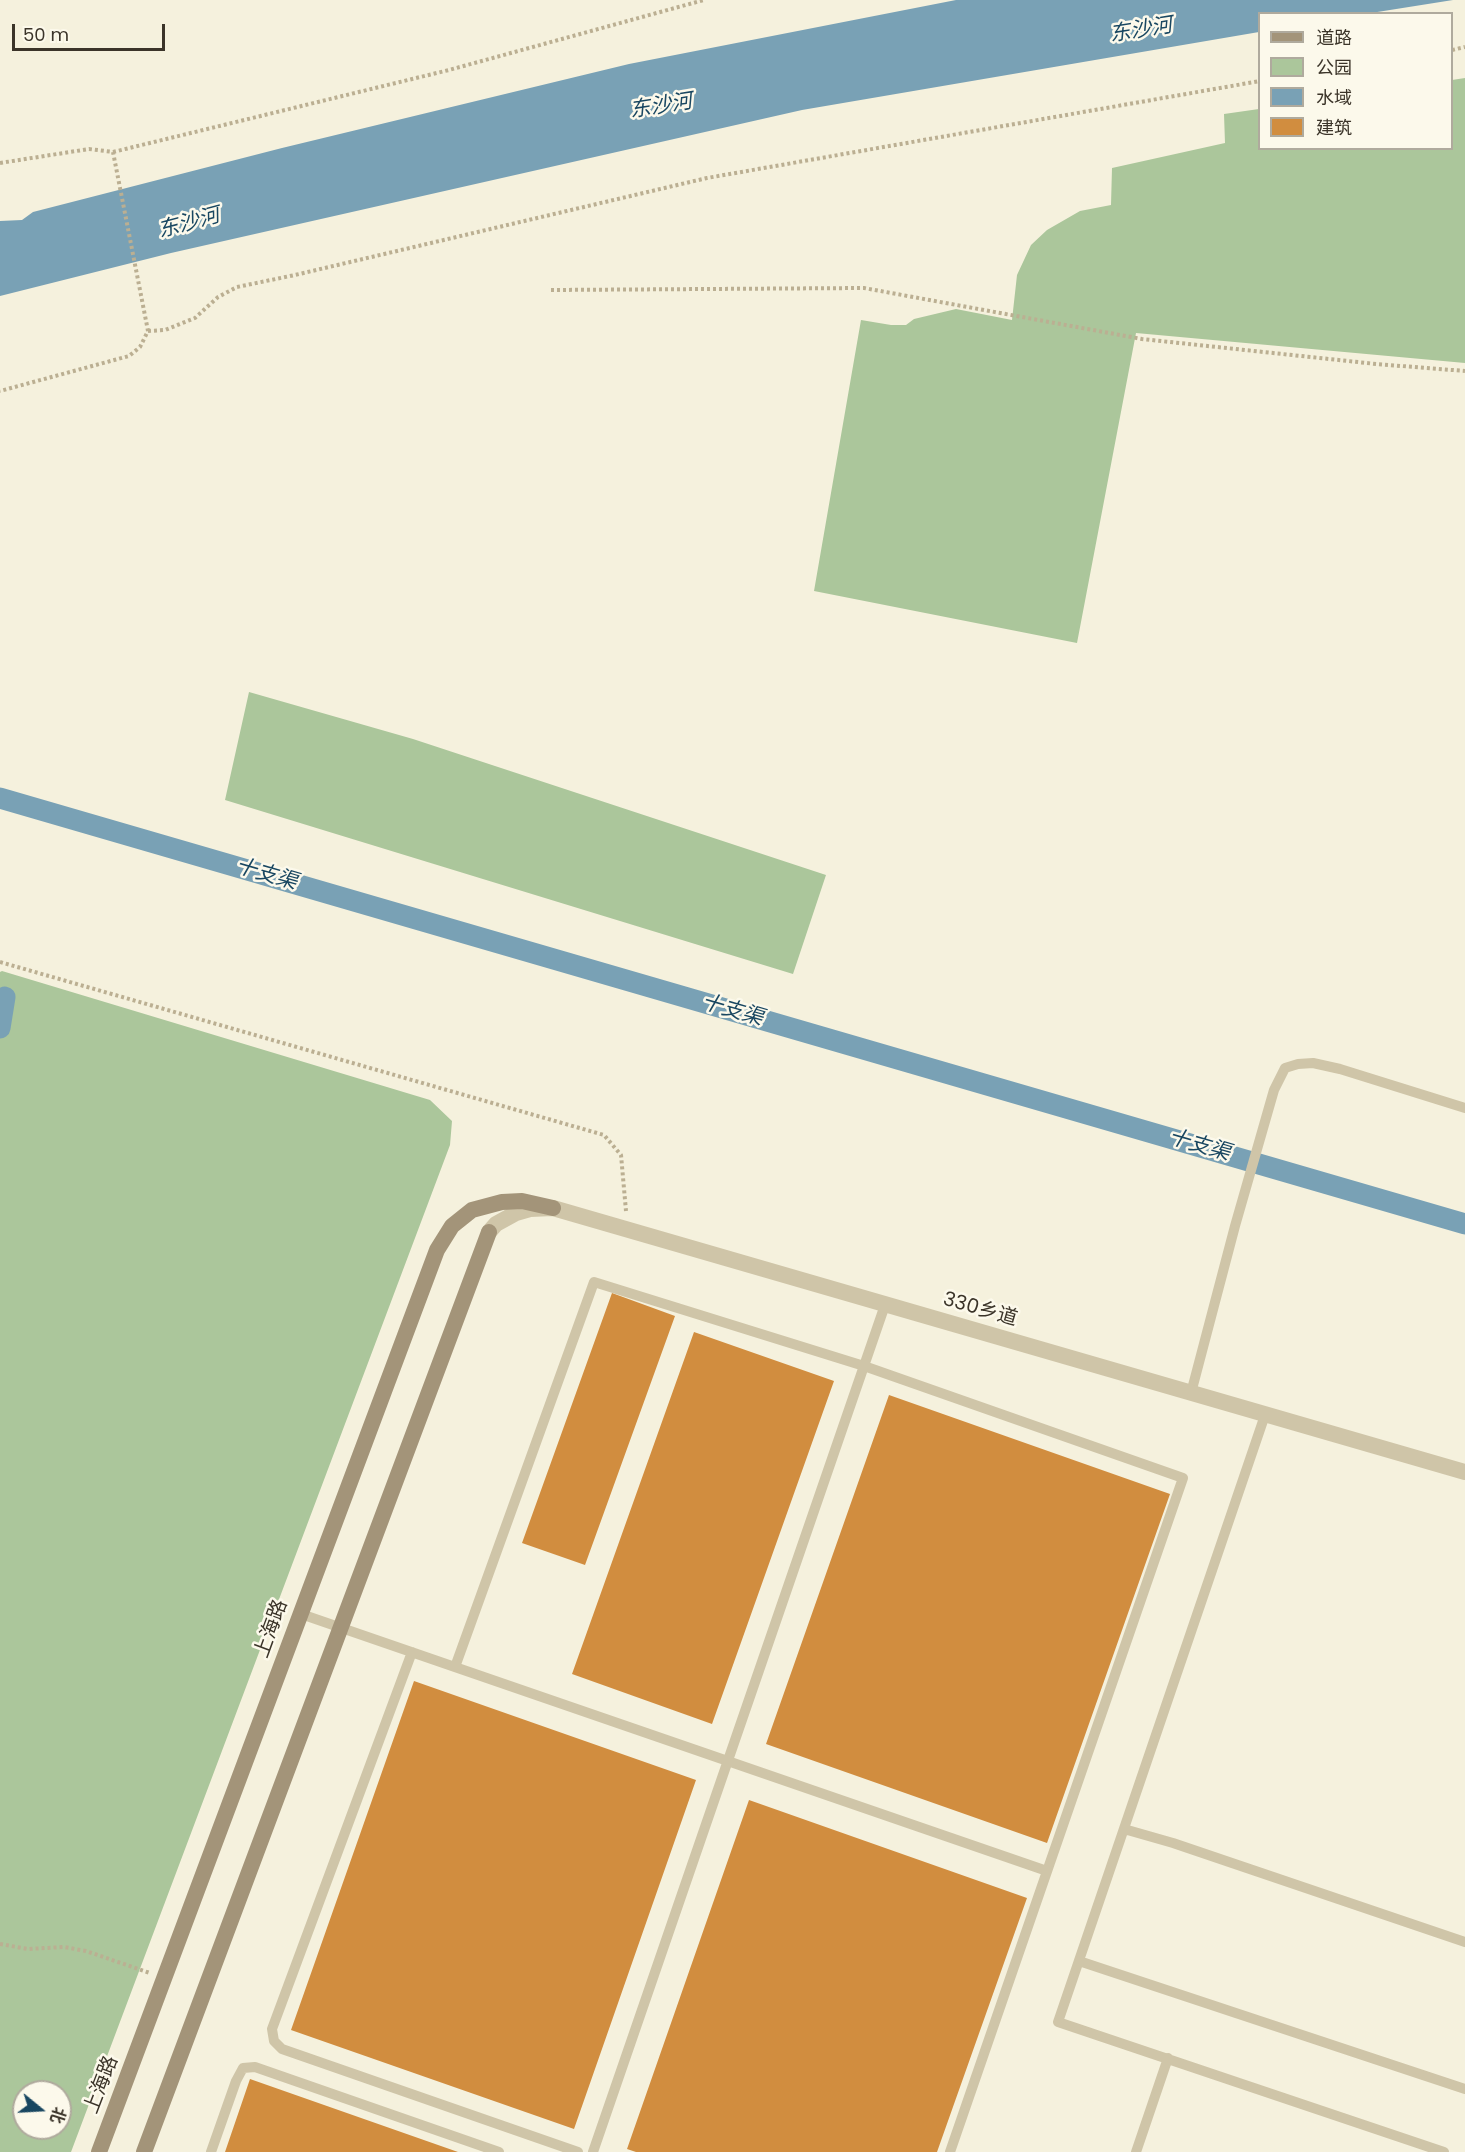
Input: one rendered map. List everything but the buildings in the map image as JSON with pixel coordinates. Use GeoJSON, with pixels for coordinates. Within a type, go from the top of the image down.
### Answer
{"type":"FeatureCollection","features":[{"type":"Feature","properties":{"kind":"main road","name":"上海路"},"geometry":{"type":"LineString","coordinates":[[99,2152],[437,1250],[452,1226],[472,1210],[502,1202],[522,1201],[553,1208]]}},
{"type":"Feature","properties":{"kind":"main road"},"geometry":{"type":"LineString","coordinates":[[144,2152],[489,1232]]}},
{"type":"Feature","properties":{"kind":"street","name":"330乡道"},"geometry":{"type":"LineString","coordinates":[[489,1232],[496,1224],[516,1213],[530,1209],[553,1208],[1465,1472]]}},
{"type":"Feature","properties":{"kind":"lane"},"geometry":{"type":"LineString","coordinates":[[1191,1393],[1274,1090],[1285,1068],[1305,1063],[1341,1069],[1465,1108]]}},
{"type":"Feature","properties":{"kind":"lane"},"geometry":{"type":"LineString","coordinates":[[455,1667],[594,1282],[864,1366],[1183,1478],[950,2152]]}},
{"type":"Feature","properties":{"kind":"lane"},"geometry":{"type":"LineString","coordinates":[[593,2152],[885,1305]]}},
{"type":"Feature","properties":{"kind":"lane"},"geometry":{"type":"LineString","coordinates":[[1266,1415],[1058,2022],[1444,2152]]}},
{"type":"Feature","properties":{"kind":"lane"},"geometry":{"type":"LineString","coordinates":[[301,1614],[1047,1871]]}},
{"type":"Feature","properties":{"kind":"lane"},"geometry":{"type":"LineString","coordinates":[[412,1652],[273,2030],[274,2041],[282,2049],[578,2152]]}},
{"type":"Feature","properties":{"kind":"lane"},"geometry":{"type":"LineString","coordinates":[[1124,1829],[1173,1843],[1465,1942]]}},
{"type":"Feature","properties":{"kind":"lane"},"geometry":{"type":"LineString","coordinates":[[1079,1961],[1465,2089]]}},
{"type":"Feature","properties":{"kind":"lane"},"geometry":{"type":"LineString","coordinates":[[1136,2152],[1168,2058]]}},
{"type":"Feature","properties":{"kind":"lane"},"geometry":{"type":"LineString","coordinates":[[211,2152],[236,2081],[243,2068],[255,2067],[499,2152]]}},
{"type":"Feature","properties":{"kind":"path"},"geometry":{"type":"LineString","coordinates":[[0,163],[89,149],[113,152],[449,70],[704,0]]}},
{"type":"Feature","properties":{"kind":"path"},"geometry":{"type":"LineString","coordinates":[[148,331],[165,330],[195,318],[218,297],[237,287],[707,178],[1258,81]]}},
{"type":"Feature","properties":{"kind":"path"},"geometry":{"type":"LineString","coordinates":[[0,391],[129,356],[140,347],[148,331],[113,152]]}},
{"type":"Feature","properties":{"kind":"path"},"geometry":{"type":"LineString","coordinates":[[552,290],[864,288],[1142,339],[1376,364],[1465,371]]}},
{"type":"Feature","properties":{"kind":"path"},"geometry":{"type":"LineString","coordinates":[[0,962],[604,1135],[621,1155],[627,1230]]}},
{"type":"Feature","properties":{"kind":"path"},"geometry":{"type":"LineString","coordinates":[[0,1944],[28,1949],[64,1947],[86,1951],[164,1979]]}},
{"type":"Feature","properties":{"kind":"green space"},"geometry":{"type":"Polygon","coordinates":[[[1465,78],[1465,363],[1136,333],[1077,643],[814,591],[861,320],[906,325],[914,319],[956,309],[1012,320],[1017,275],[1031,245],[1047,230],[1080,211],[1111,205],[1112,168],[1225,143],[1224,114],[1258,109],[1258,150],[1453,150],[1453,80],[1465,78]]]}},
{"type":"Feature","properties":{"kind":"green space"},"geometry":{"type":"Polygon","coordinates":[[[249,692],[413,739],[826,875],[793,974],[225,800],[249,692]]]}},
{"type":"Feature","properties":{"kind":"green space"},"geometry":{"type":"Polygon","coordinates":[[[2,971],[430,1100],[452,1121],[450,1145],[71,2152],[0,2152],[0,972],[2,971]]]}},
{"type":"Feature","properties":{"kind":"water","name":"东沙河"},"geometry":{"type":"Polygon","coordinates":[[[956,0],[1453,0],[1377,12],[1258,12],[1258,32],[802,110],[171,253],[0,296],[0,221],[22,220],[33,212],[282,148],[629,64],[956,0]]]}},
{"type":"Feature","properties":{"kind":"waterway","name":"十支渠"},"geometry":{"type":"LineString","coordinates":[[0,798],[1465,1224]]}},
{"type":"Feature","properties":{"kind":"waterway"},"geometry":{"type":"LineString","coordinates":[[0,1028],[5,997]]}}]}
